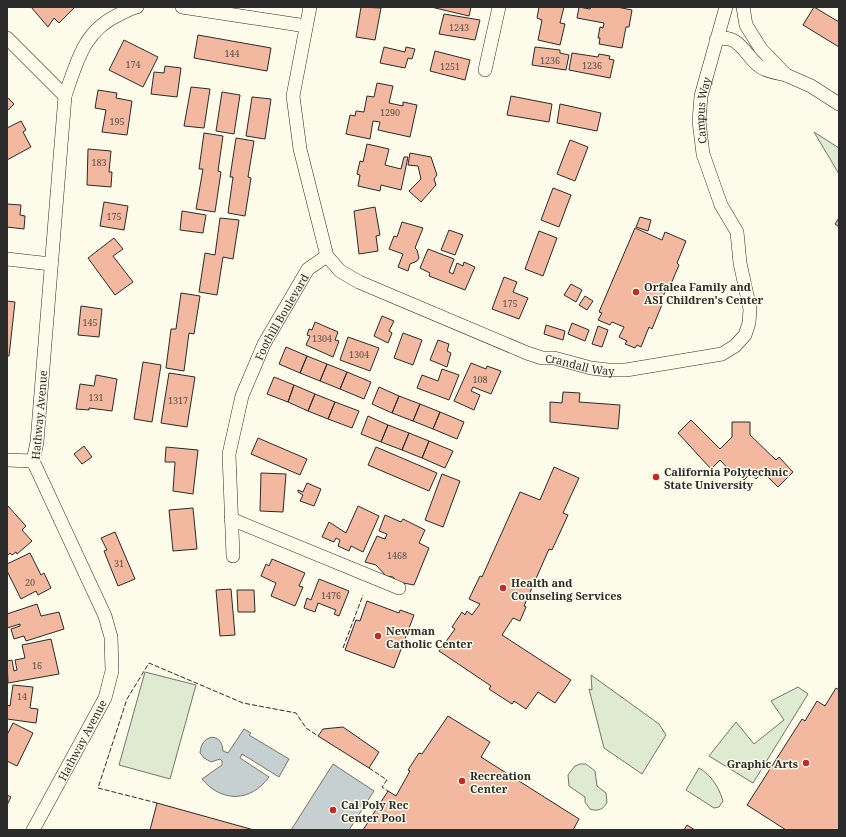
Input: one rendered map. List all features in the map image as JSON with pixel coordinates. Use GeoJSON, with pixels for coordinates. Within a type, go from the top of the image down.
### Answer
{"type":"FeatureCollection","features":[{"type":"Feature","properties":{"kind":"street","name":"Hathway Avenue"},"geometry":{"type":"LineString","coordinates":[[33,830],[105,698],[112,671],[111,637],[105,616],[33,461],[37,442],[65,96],[79,54],[91,34],[108,20],[138,7]]}},
{"type":"Feature","properties":{"kind":"street"},"geometry":{"type":"LineString","coordinates":[[182,7],[306,26]]}},
{"type":"Feature","properties":{"kind":"street"},"geometry":{"type":"LineString","coordinates":[[310,7],[293,96],[300,149],[327,256]]}},
{"type":"Feature","properties":{"kind":"street"},"geometry":{"type":"LineString","coordinates":[[486,70],[499,7]]}},
{"type":"Feature","properties":{"kind":"street","name":"Campus Way"},"geometry":{"type":"LineString","coordinates":[[726,7],[701,96],[699,121],[703,154],[720,202],[737,232]]}},
{"type":"Feature","properties":{"kind":"street"},"geometry":{"type":"LineString","coordinates":[[743,7],[746,25],[761,49],[786,75]]}},
{"type":"Feature","properties":{"kind":"street"},"geometry":{"type":"LineString","coordinates":[[7,38],[65,96]]}},
{"type":"Feature","properties":{"kind":"street"},"geometry":{"type":"LineString","coordinates":[[716,40],[724,38],[732,40],[759,66],[769,72],[786,75],[811,86],[839,104]]}},
{"type":"Feature","properties":{"kind":"street","name":"Crandall Way"},"geometry":{"type":"LineString","coordinates":[[327,256],[340,271],[359,282],[527,353],[591,368],[626,370],[722,354],[735,346],[745,335],[749,323],[750,309],[740,263],[737,232]]}},
{"type":"Feature","properties":{"kind":"street","name":"Foothill Boulevard"},"geometry":{"type":"LineString","coordinates":[[233,556],[229,454],[242,396],[264,344],[308,269],[327,256]]}},
{"type":"Feature","properties":{"kind":"street"},"geometry":{"type":"LineString","coordinates":[[7,259],[51,264]]}},
{"type":"Feature","properties":{"kind":"street"},"geometry":{"type":"LineString","coordinates":[[7,460],[33,461]]}},
{"type":"Feature","properties":{"kind":"street"},"geometry":{"type":"LineString","coordinates":[[231,519],[399,588]]}},
{"type":"Feature","properties":{"kind":"green space"},"geometry":{"type":"Polygon","coordinates":[[[814,132],[839,148],[839,174],[814,132]]]}},
{"type":"Feature","properties":{"kind":"green space"},"geometry":{"type":"Polygon","coordinates":[[[145,672],[196,685],[170,779],[119,765],[145,672]]]}},
{"type":"Feature","properties":{"kind":"green space"},"geometry":{"type":"Polygon","coordinates":[[[591,675],[659,724],[666,735],[642,774],[604,748],[589,689],[592,690],[591,675]]]}},
{"type":"Feature","properties":{"kind":"green space"},"geometry":{"type":"Polygon","coordinates":[[[798,687],[808,694],[753,783],[709,756],[736,722],[754,744],[784,720],[771,701],[798,687]]]}},
{"type":"Feature","properties":{"kind":"green space"},"geometry":{"type":"Polygon","coordinates":[[[586,764],[595,771],[597,786],[606,793],[607,802],[600,809],[590,809],[585,802],[585,797],[569,786],[568,775],[575,766],[586,764]]]}},
{"type":"Feature","properties":{"kind":"green space"},"geometry":{"type":"Polygon","coordinates":[[[699,768],[711,778],[719,791],[723,801],[719,807],[714,808],[686,790],[699,768]]]}},
{"type":"Feature","properties":{"kind":"shaded area"},"geometry":{"type":"Polygon","coordinates":[[[244,729],[251,733],[249,735],[289,759],[279,777],[242,754],[240,758],[269,777],[254,791],[245,795],[227,796],[210,787],[202,779],[222,765],[222,761],[220,759],[211,762],[204,758],[200,753],[201,747],[207,739],[212,737],[219,740],[223,751],[228,753],[244,729]]]}},
{"type":"Feature","properties":{"kind":"shaded area","name":"Cal Poly Rec Center Pool"},"geometry":{"type":"Polygon","coordinates":[[[333,764],[374,791],[349,830],[291,830],[333,764]]]}},
{"type":"Feature","properties":{"kind":"building"},"geometry":{"type":"Polygon","coordinates":[[[31,7],[74,8],[59,23],[54,18],[48,27],[31,7]]]}},
{"type":"Feature","properties":{"kind":"building"},"geometry":{"type":"Polygon","coordinates":[[[361,7],[381,8],[375,40],[356,37],[361,7]]]}},
{"type":"Feature","properties":{"kind":"building"},"geometry":{"type":"Polygon","coordinates":[[[431,7],[471,7],[469,16],[431,7]]]}},
{"type":"Feature","properties":{"kind":"building"},"geometry":{"type":"Polygon","coordinates":[[[539,7],[564,7],[560,23],[565,24],[560,45],[538,40],[542,20],[537,18],[539,7]]]}},
{"type":"Feature","properties":{"kind":"building"},"geometry":{"type":"Polygon","coordinates":[[[579,7],[590,9],[591,7],[617,7],[632,10],[629,27],[626,27],[622,48],[599,44],[600,38],[598,38],[600,27],[603,28],[604,23],[577,18],[579,7]]]}},
{"type":"Feature","properties":{"kind":"building"},"geometry":{"type":"Polygon","coordinates":[[[814,7],[839,22],[839,47],[803,25],[814,7]]]}},
{"type":"Feature","properties":{"kind":"building"},"geometry":{"type":"Polygon","coordinates":[[[444,14],[480,20],[475,40],[439,34],[444,14]]]}},
{"type":"Feature","properties":{"kind":"building"},"geometry":{"type":"Polygon","coordinates":[[[198,35],[271,48],[267,71],[194,58],[198,35]]]}},
{"type":"Feature","properties":{"kind":"building"},"geometry":{"type":"Polygon","coordinates":[[[124,40],[158,57],[143,87],[109,70],[124,40]]]}},
{"type":"Feature","properties":{"kind":"building"},"geometry":{"type":"Polygon","coordinates":[[[384,47],[405,52],[406,47],[415,49],[412,59],[408,58],[405,68],[380,63],[384,47]]]}},
{"type":"Feature","properties":{"kind":"building"},"geometry":{"type":"Polygon","coordinates":[[[535,47],[560,50],[560,53],[569,55],[566,70],[532,65],[535,47]]]}},
{"type":"Feature","properties":{"kind":"building"},"geometry":{"type":"Polygon","coordinates":[[[435,51],[470,60],[465,80],[430,71],[435,51]]]}},
{"type":"Feature","properties":{"kind":"building"},"geometry":{"type":"Polygon","coordinates":[[[572,53],[598,57],[599,54],[610,56],[609,59],[614,60],[610,78],[569,70],[572,53]]]}},
{"type":"Feature","properties":{"kind":"building"},"geometry":{"type":"Polygon","coordinates":[[[165,66],[181,68],[177,97],[151,94],[154,72],[164,73],[165,66]]]}},
{"type":"Feature","properties":{"kind":"building"},"geometry":{"type":"Polygon","coordinates":[[[377,83],[393,86],[389,103],[403,106],[403,102],[417,105],[410,137],[378,130],[380,122],[373,121],[370,139],[346,134],[350,115],[355,116],[356,111],[364,112],[367,96],[374,97],[377,83]]]}},
{"type":"Feature","properties":{"kind":"building"},"geometry":{"type":"Polygon","coordinates":[[[191,87],[210,89],[204,128],[184,126],[191,87]]]}},
{"type":"Feature","properties":{"kind":"building"},"geometry":{"type":"Polygon","coordinates":[[[98,90],[117,93],[116,98],[132,101],[127,135],[102,132],[106,110],[95,108],[98,90]]]}},
{"type":"Feature","properties":{"kind":"building"},"geometry":{"type":"Polygon","coordinates":[[[222,92],[240,95],[234,134],[216,131],[222,92]]]}},
{"type":"Feature","properties":{"kind":"building"},"geometry":{"type":"Polygon","coordinates":[[[511,96],[552,104],[549,122],[507,115],[511,96]]]}},
{"type":"Feature","properties":{"kind":"building"},"geometry":{"type":"Polygon","coordinates":[[[7,97],[14,104],[7,111],[7,97]]]}},
{"type":"Feature","properties":{"kind":"building"},"geometry":{"type":"Polygon","coordinates":[[[252,97],[271,99],[265,139],[246,136],[252,97]]]}},
{"type":"Feature","properties":{"kind":"building"},"geometry":{"type":"Polygon","coordinates":[[[560,104],[601,113],[597,131],[557,123],[560,104]]]}},
{"type":"Feature","properties":{"kind":"building"},"geometry":{"type":"Polygon","coordinates":[[[21,121],[26,130],[23,132],[31,147],[7,160],[7,128],[21,121]]]}},
{"type":"Feature","properties":{"kind":"building"},"geometry":{"type":"Polygon","coordinates":[[[204,133],[223,136],[218,171],[221,172],[215,212],[196,209],[203,169],[199,169],[204,133]]]}},
{"type":"Feature","properties":{"kind":"building"},"geometry":{"type":"Polygon","coordinates":[[[236,138],[254,141],[248,177],[251,178],[245,216],[228,213],[233,177],[230,177],[236,138]]]}},
{"type":"Feature","properties":{"kind":"building"},"geometry":{"type":"Polygon","coordinates":[[[570,140],[588,147],[575,181],[557,174],[570,140]]]}},
{"type":"Feature","properties":{"kind":"building"},"geometry":{"type":"Polygon","coordinates":[[[367,144],[389,149],[385,165],[401,169],[404,157],[408,157],[401,190],[381,185],[380,191],[358,186],[360,175],[357,174],[360,161],[363,162],[367,144]]]}},
{"type":"Feature","properties":{"kind":"building"},"geometry":{"type":"Polygon","coordinates":[[[88,149],[111,151],[109,172],[112,172],[111,187],[87,185],[88,149]]]}},
{"type":"Feature","properties":{"kind":"building"},"geometry":{"type":"Polygon","coordinates":[[[410,153],[431,157],[437,175],[434,179],[436,185],[421,202],[409,191],[421,179],[418,166],[408,165],[410,153]]]}},
{"type":"Feature","properties":{"kind":"building"},"geometry":{"type":"Polygon","coordinates":[[[553,188],[571,195],[559,227],[541,220],[553,188]]]}},
{"type":"Feature","properties":{"kind":"building"},"geometry":{"type":"Polygon","coordinates":[[[104,202],[128,206],[124,230],[100,226],[104,202]]]}},
{"type":"Feature","properties":{"kind":"building"},"geometry":{"type":"Polygon","coordinates":[[[7,204],[21,205],[20,215],[25,216],[24,229],[7,227],[7,204]]]}},
{"type":"Feature","properties":{"kind":"building"},"geometry":{"type":"Polygon","coordinates":[[[375,207],[380,235],[376,236],[378,251],[359,254],[354,211],[375,207]]]}},
{"type":"Feature","properties":{"kind":"building"},"geometry":{"type":"Polygon","coordinates":[[[182,211],[206,215],[203,233],[180,230],[182,211]]]}},
{"type":"Feature","properties":{"kind":"building"},"geometry":{"type":"Polygon","coordinates":[[[640,217],[651,220],[648,231],[636,227],[640,217]]]}},
{"type":"Feature","properties":{"kind":"building"},"geometry":{"type":"Polygon","coordinates":[[[220,218],[239,220],[233,259],[223,257],[217,295],[199,292],[205,253],[215,255],[220,218]]]}},
{"type":"Feature","properties":{"kind":"building"},"geometry":{"type":"Polygon","coordinates":[[[839,218],[839,227],[835,224],[839,218]]]}},
{"type":"Feature","properties":{"kind":"building"},"geometry":{"type":"Polygon","coordinates":[[[402,222],[423,228],[415,248],[419,258],[417,261],[410,264],[408,271],[398,267],[403,254],[389,249],[394,236],[397,237],[402,222]]]}},
{"type":"Feature","properties":{"kind":"building","name":"Orfalea Family and ASI Children's Center"},"geometry":{"type":"Polygon","coordinates":[[[635,228],[662,240],[665,232],[686,241],[677,263],[679,265],[671,284],[669,283],[661,301],[663,302],[652,329],[649,327],[641,347],[637,345],[635,348],[625,344],[627,341],[619,337],[624,327],[612,322],[610,325],[598,320],[602,313],[599,312],[635,228]]]}},
{"type":"Feature","properties":{"kind":"building"},"geometry":{"type":"Polygon","coordinates":[[[449,230],[463,235],[455,255],[441,250],[449,230]]]}},
{"type":"Feature","properties":{"kind":"building"},"geometry":{"type":"Polygon","coordinates":[[[539,231],[557,238],[543,276],[525,269],[539,231]]]}},
{"type":"Feature","properties":{"kind":"building"},"geometry":{"type":"Polygon","coordinates":[[[114,238],[123,249],[113,256],[133,282],[115,295],[88,258],[114,238]]]}},
{"type":"Feature","properties":{"kind":"building"},"geometry":{"type":"Polygon","coordinates":[[[428,249],[454,259],[449,272],[453,274],[457,263],[463,266],[464,262],[475,267],[465,290],[429,276],[430,273],[420,268],[428,249]]]}},
{"type":"Feature","properties":{"kind":"building"},"geometry":{"type":"Polygon","coordinates":[[[504,277],[517,282],[513,292],[528,298],[519,319],[492,309],[504,277]]]}},
{"type":"Feature","properties":{"kind":"building"},"geometry":{"type":"Polygon","coordinates":[[[571,284],[582,290],[576,302],[564,295],[571,284]]]}},
{"type":"Feature","properties":{"kind":"building"},"geometry":{"type":"Polygon","coordinates":[[[181,293],[200,296],[194,334],[189,333],[184,371],[166,368],[171,329],[176,329],[181,293]]]}},
{"type":"Feature","properties":{"kind":"building"},"geometry":{"type":"Polygon","coordinates":[[[585,296],[593,301],[587,310],[579,305],[585,296]]]}},
{"type":"Feature","properties":{"kind":"building"},"geometry":{"type":"Polygon","coordinates":[[[7,301],[15,302],[9,356],[7,356],[7,301]]]}},
{"type":"Feature","properties":{"kind":"building"},"geometry":{"type":"Polygon","coordinates":[[[81,306],[102,309],[99,337],[78,335],[81,306]]]}},
{"type":"Feature","properties":{"kind":"building"},"geometry":{"type":"Polygon","coordinates":[[[382,316],[394,321],[389,331],[392,333],[388,343],[374,336],[382,316]]]}},
{"type":"Feature","properties":{"kind":"building"},"geometry":{"type":"Polygon","coordinates":[[[315,322],[338,332],[335,340],[339,341],[333,357],[306,345],[310,336],[307,335],[309,329],[312,330],[315,322]]]}},
{"type":"Feature","properties":{"kind":"building"},"geometry":{"type":"Polygon","coordinates":[[[572,323],[589,330],[585,341],[568,334],[572,323]]]}},
{"type":"Feature","properties":{"kind":"building"},"geometry":{"type":"Polygon","coordinates":[[[546,325],[565,331],[563,340],[544,334],[546,325]]]}},
{"type":"Feature","properties":{"kind":"building"},"geometry":{"type":"Polygon","coordinates":[[[598,326],[608,330],[602,347],[592,344],[598,326]]]}},
{"type":"Feature","properties":{"kind":"building"},"geometry":{"type":"Polygon","coordinates":[[[403,333],[422,340],[413,365],[394,358],[403,333]]]}},
{"type":"Feature","properties":{"kind":"building"},"geometry":{"type":"Polygon","coordinates":[[[348,337],[379,348],[370,371],[340,360],[348,337]]]}},
{"type":"Feature","properties":{"kind":"building"},"geometry":{"type":"Polygon","coordinates":[[[438,340],[449,344],[447,351],[451,353],[447,367],[430,360],[438,340]]]}},
{"type":"Feature","properties":{"kind":"building"},"geometry":{"type":"Polygon","coordinates":[[[286,347],[307,356],[300,373],[279,364],[286,347]]]}},
{"type":"Feature","properties":{"kind":"building"},"geometry":{"type":"Polygon","coordinates":[[[307,356],[327,364],[320,381],[300,373],[307,356]]]}},
{"type":"Feature","properties":{"kind":"building"},"geometry":{"type":"Polygon","coordinates":[[[143,362],[161,365],[152,422],[134,419],[143,362]]]}},
{"type":"Feature","properties":{"kind":"building"},"geometry":{"type":"Polygon","coordinates":[[[471,363],[486,369],[487,366],[501,371],[491,394],[473,387],[471,391],[480,395],[474,410],[454,401],[471,363]]]}},
{"type":"Feature","properties":{"kind":"building"},"geometry":{"type":"Polygon","coordinates":[[[327,364],[347,372],[340,389],[320,381],[327,364]]]}},
{"type":"Feature","properties":{"kind":"building"},"geometry":{"type":"Polygon","coordinates":[[[442,369],[459,375],[449,400],[417,388],[422,375],[438,381],[442,369]]]}},
{"type":"Feature","properties":{"kind":"building"},"geometry":{"type":"Polygon","coordinates":[[[347,372],[371,382],[364,399],[340,389],[347,372]]]}},
{"type":"Feature","properties":{"kind":"building"},"geometry":{"type":"Polygon","coordinates":[[[169,373],[195,377],[187,427],[161,423],[169,373]]]}},
{"type":"Feature","properties":{"kind":"building"},"geometry":{"type":"Polygon","coordinates":[[[96,375],[117,379],[112,411],[89,408],[89,410],[76,409],[80,384],[94,386],[96,375]]]}},
{"type":"Feature","properties":{"kind":"building"},"geometry":{"type":"Polygon","coordinates":[[[274,377],[294,385],[288,402],[267,394],[274,377]]]}},
{"type":"Feature","properties":{"kind":"building"},"geometry":{"type":"Polygon","coordinates":[[[294,385],[315,394],[308,411],[288,402],[294,385]]]}},
{"type":"Feature","properties":{"kind":"building"},"geometry":{"type":"Polygon","coordinates":[[[379,387],[399,396],[392,413],[372,404],[379,387]]]}},
{"type":"Feature","properties":{"kind":"building"},"geometry":{"type":"Polygon","coordinates":[[[563,392],[580,393],[579,402],[620,405],[618,429],[550,422],[550,402],[562,403],[563,392]]]}},
{"type":"Feature","properties":{"kind":"building"},"geometry":{"type":"Polygon","coordinates":[[[315,394],[335,402],[328,419],[308,411],[315,394]]]}},
{"type":"Feature","properties":{"kind":"building"},"geometry":{"type":"Polygon","coordinates":[[[399,396],[420,404],[413,421],[392,413],[399,396]]]}},
{"type":"Feature","properties":{"kind":"building"},"geometry":{"type":"Polygon","coordinates":[[[335,402],[359,411],[352,428],[328,419],[335,402]]]}},
{"type":"Feature","properties":{"kind":"building"},"geometry":{"type":"Polygon","coordinates":[[[420,404],[440,412],[433,429],[413,421],[420,404]]]}},
{"type":"Feature","properties":{"kind":"building"},"geometry":{"type":"Polygon","coordinates":[[[440,412],[464,422],[457,439],[433,429],[440,412]]]}},
{"type":"Feature","properties":{"kind":"building"},"geometry":{"type":"Polygon","coordinates":[[[368,416],[388,425],[381,442],[361,434],[368,416]]]}},
{"type":"Feature","properties":{"kind":"building"},"geometry":{"type":"Polygon","coordinates":[[[691,420],[720,449],[732,437],[732,422],[750,422],[750,435],[776,460],[779,457],[793,472],[778,487],[763,472],[756,479],[751,473],[744,480],[738,475],[736,477],[720,460],[711,469],[678,433],[691,420]]]}},
{"type":"Feature","properties":{"kind":"building"},"geometry":{"type":"Polygon","coordinates":[[[388,425],[409,433],[402,450],[381,442],[388,425]]]}},
{"type":"Feature","properties":{"kind":"building"},"geometry":{"type":"Polygon","coordinates":[[[409,433],[429,441],[422,458],[402,450],[409,433]]]}},
{"type":"Feature","properties":{"kind":"building"},"geometry":{"type":"Polygon","coordinates":[[[258,438],[307,459],[300,475],[251,454],[258,438]]]}},
{"type":"Feature","properties":{"kind":"building"},"geometry":{"type":"Polygon","coordinates":[[[429,441],[453,451],[445,468],[422,458],[429,441]]]}},
{"type":"Feature","properties":{"kind":"building"},"geometry":{"type":"Polygon","coordinates":[[[84,446],[92,457],[82,464],[74,454],[84,446]]]}},
{"type":"Feature","properties":{"kind":"building"},"geometry":{"type":"Polygon","coordinates":[[[166,447],[198,450],[193,494],[173,491],[175,462],[165,462],[166,447]]]}},
{"type":"Feature","properties":{"kind":"building"},"geometry":{"type":"Polygon","coordinates":[[[376,447],[437,473],[429,491],[368,465],[376,447]]]}},
{"type":"Feature","properties":{"kind":"building","name":"Health and Counseling Services"},"geometry":{"type":"Polygon","coordinates":[[[554,467],[579,478],[563,513],[568,515],[552,550],[549,549],[524,606],[526,607],[520,621],[513,618],[502,635],[571,680],[555,703],[538,692],[526,709],[514,701],[512,704],[489,689],[491,686],[439,651],[455,629],[452,627],[462,612],[465,615],[467,611],[472,615],[480,604],[469,599],[480,576],[482,577],[520,492],[540,500],[554,467]]]}},
{"type":"Feature","properties":{"kind":"building"},"geometry":{"type":"Polygon","coordinates":[[[261,473],[286,474],[283,512],[260,511],[261,473]]]}},
{"type":"Feature","properties":{"kind":"building"},"geometry":{"type":"Polygon","coordinates":[[[442,474],[460,481],[443,527],[425,520],[442,474]]]}},
{"type":"Feature","properties":{"kind":"building"},"geometry":{"type":"Polygon","coordinates":[[[307,483],[321,489],[314,506],[300,501],[303,495],[298,492],[298,490],[303,492],[307,483]]]}},
{"type":"Feature","properties":{"kind":"building"},"geometry":{"type":"Polygon","coordinates":[[[7,505],[26,526],[22,530],[32,541],[17,554],[16,552],[12,555],[10,553],[7,556],[7,505]]]}},
{"type":"Feature","properties":{"kind":"building"},"geometry":{"type":"Polygon","coordinates":[[[358,506],[379,516],[363,552],[351,546],[349,551],[338,546],[340,540],[336,538],[334,542],[322,537],[329,522],[346,533],[358,506]]]}},
{"type":"Feature","properties":{"kind":"building"},"geometry":{"type":"Polygon","coordinates":[[[193,508],[197,549],[173,551],[169,510],[193,508]]]}},
{"type":"Feature","properties":{"kind":"building"},"geometry":{"type":"Polygon","coordinates":[[[385,515],[401,522],[403,519],[425,530],[419,543],[429,548],[414,585],[398,582],[393,577],[386,576],[376,565],[365,562],[377,536],[385,539],[387,534],[379,531],[385,515]]]}},
{"type":"Feature","properties":{"kind":"building"},"geometry":{"type":"Polygon","coordinates":[[[115,532],[135,579],[118,586],[104,551],[107,550],[101,538],[115,532]]]}},
{"type":"Feature","properties":{"kind":"building"},"geometry":{"type":"Polygon","coordinates":[[[30,553],[41,575],[44,573],[51,588],[38,595],[36,591],[21,599],[7,571],[7,564],[30,553]]]}},
{"type":"Feature","properties":{"kind":"building"},"geometry":{"type":"Polygon","coordinates":[[[272,559],[305,573],[299,586],[303,587],[295,606],[271,596],[276,583],[261,576],[266,564],[269,566],[272,559]]]}},
{"type":"Feature","properties":{"kind":"building"},"geometry":{"type":"Polygon","coordinates":[[[319,579],[349,591],[339,616],[334,614],[336,610],[318,603],[315,612],[304,608],[307,598],[311,600],[319,579]]]}},
{"type":"Feature","properties":{"kind":"building"},"geometry":{"type":"Polygon","coordinates":[[[231,589],[235,635],[220,636],[216,590],[231,589]]]}},
{"type":"Feature","properties":{"kind":"building"},"geometry":{"type":"Polygon","coordinates":[[[237,590],[254,590],[255,612],[238,612],[237,590]]]}},
{"type":"Feature","properties":{"kind":"building","name":"Newman Catholic Center"},"geometry":{"type":"Polygon","coordinates":[[[367,601],[399,613],[400,610],[414,615],[394,668],[345,650],[356,620],[360,621],[367,601]]]}},
{"type":"Feature","properties":{"kind":"building"},"geometry":{"type":"Polygon","coordinates":[[[37,604],[41,616],[59,612],[64,629],[26,641],[24,636],[14,639],[11,629],[20,626],[20,624],[7,628],[7,614],[37,604]]]}},
{"type":"Feature","properties":{"kind":"building"},"geometry":{"type":"Polygon","coordinates":[[[51,639],[59,674],[8,683],[7,661],[12,660],[14,671],[17,670],[15,660],[25,658],[22,645],[51,639]]]}},
{"type":"Feature","properties":{"kind":"building"},"geometry":{"type":"Polygon","coordinates":[[[13,685],[33,687],[30,708],[38,709],[36,723],[7,719],[7,705],[10,706],[13,685]]]}},
{"type":"Feature","properties":{"kind":"building","name":"Graphic Arts"},"geometry":{"type":"Polygon","coordinates":[[[836,688],[839,690],[839,830],[786,830],[747,805],[802,719],[805,721],[817,701],[825,706],[836,688]]]}},
{"type":"Feature","properties":{"kind":"building","name":"Recreation Center"},"geometry":{"type":"Polygon","coordinates":[[[448,716],[490,742],[481,757],[579,819],[573,830],[363,830],[388,791],[396,796],[410,771],[408,770],[419,753],[422,754],[448,716]]]}},
{"type":"Feature","properties":{"kind":"building"},"geometry":{"type":"Polygon","coordinates":[[[13,723],[33,733],[17,766],[7,761],[7,735],[13,723]]]}},
{"type":"Feature","properties":{"kind":"building"},"geometry":{"type":"Polygon","coordinates":[[[343,727],[379,752],[369,768],[318,736],[323,729],[343,727]]]}},
{"type":"Feature","properties":{"kind":"building"},"geometry":{"type":"Polygon","coordinates":[[[7,795],[11,797],[7,805],[7,795]]]}},
{"type":"Feature","properties":{"kind":"building"},"geometry":{"type":"Polygon","coordinates":[[[157,803],[254,830],[150,830],[157,803]]]}},
{"type":"Feature","properties":{"kind":"building"},"geometry":{"type":"Polygon","coordinates":[[[687,825],[695,830],[684,830],[687,825]]]}},
{"type":"Feature","properties":{"kind":"fence"},"geometry":{"type":"LineString","coordinates":[[343,648],[363,595]]}},
{"type":"Feature","properties":{"kind":"fence"},"geometry":{"type":"LineString","coordinates":[[157,803],[98,788],[127,699],[149,663],[243,703],[296,713],[306,728],[318,736]]}},
{"type":"Feature","properties":{"kind":"fence"},"geometry":{"type":"LineString","coordinates":[[369,768],[387,780],[382,787],[388,791]]}},
{"type":"Feature","properties":{"kind":"place","name":"Orfalea Family and ASI Children's Center"},"geometry":{"type":"Point","coordinates":[636,292]}},
{"type":"Feature","properties":{"kind":"place","name":"California Polytechnic State University"},"geometry":{"type":"Point","coordinates":[656,477]}},
{"type":"Feature","properties":{"kind":"place","name":"Health and Counseling Services"},"geometry":{"type":"Point","coordinates":[503,588]}},
{"type":"Feature","properties":{"kind":"place","name":"Newman Catholic Center"},"geometry":{"type":"Point","coordinates":[378,636]}},
{"type":"Feature","properties":{"kind":"place","name":"Graphic Arts"},"geometry":{"type":"Point","coordinates":[806,763]}},
{"type":"Feature","properties":{"kind":"place","name":"Recreation Center"},"geometry":{"type":"Point","coordinates":[462,781]}},
{"type":"Feature","properties":{"kind":"place","name":"Cal Poly Rec Center Pool"},"geometry":{"type":"Point","coordinates":[333,810]}}]}
